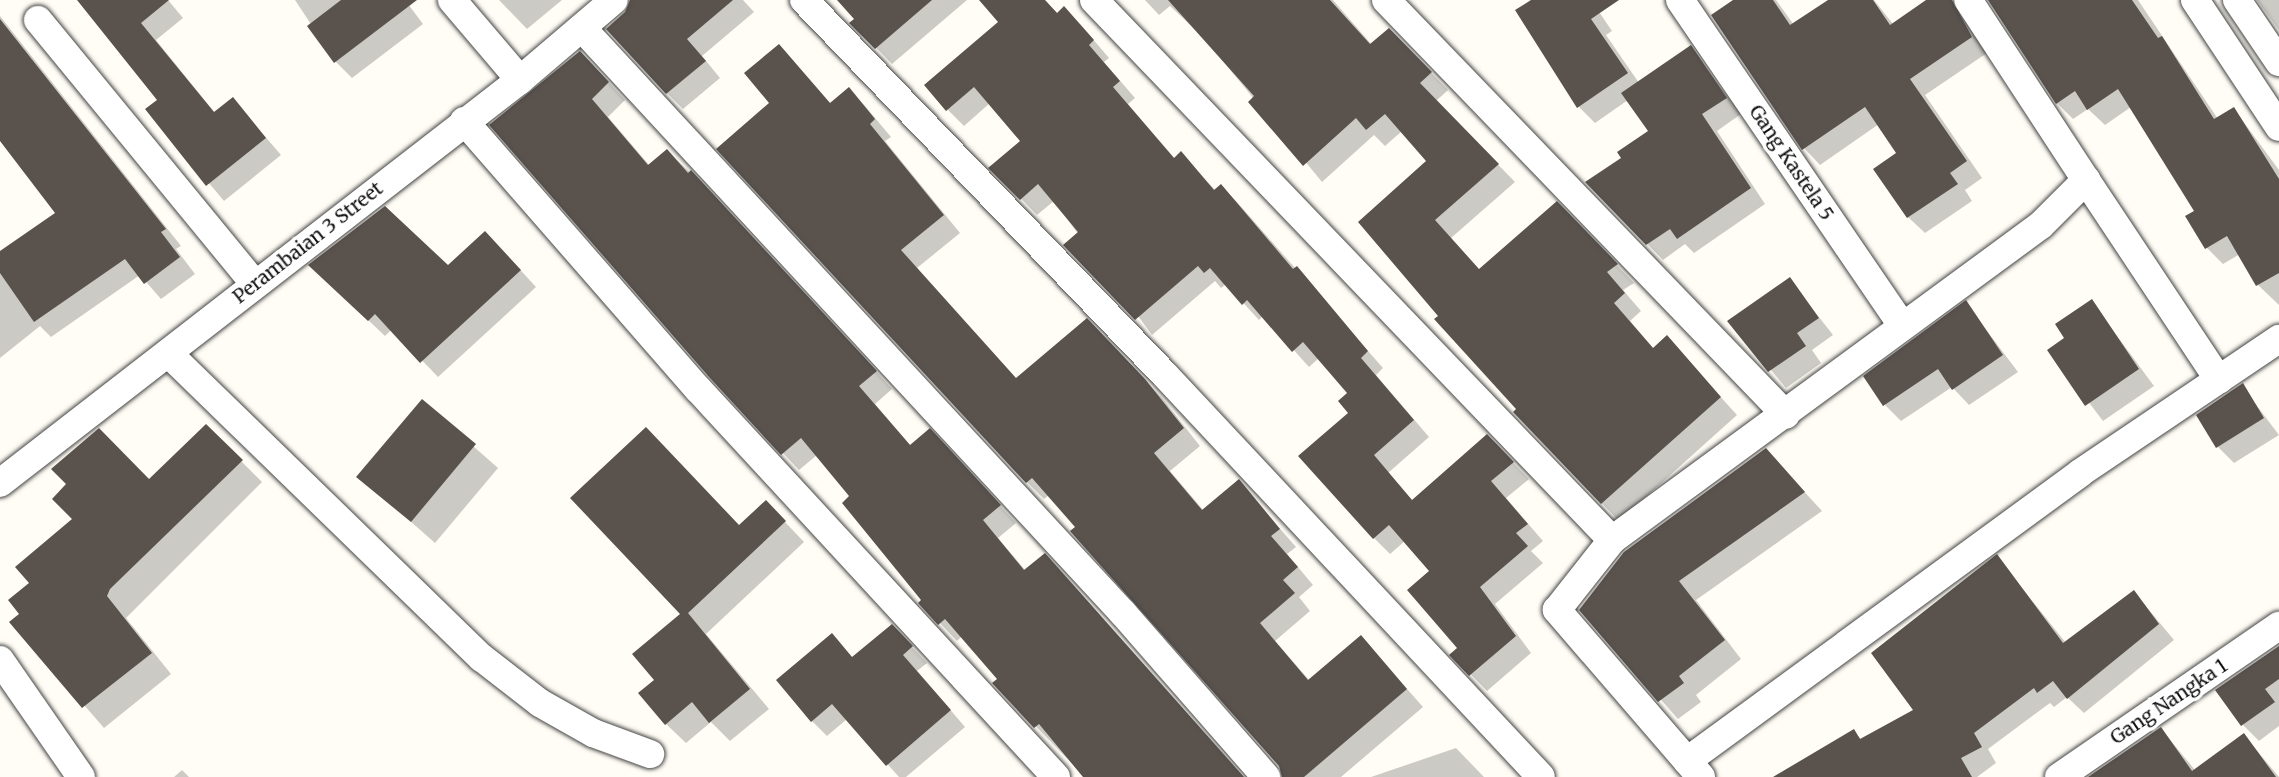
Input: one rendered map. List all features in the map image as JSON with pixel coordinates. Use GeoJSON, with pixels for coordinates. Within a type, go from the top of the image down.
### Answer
{"type":"FeatureCollection","features":[{"type":"Feature","properties":{"kind":"street"},"geometry":{"type":"LineString","coordinates":[[452,0],[520,80]]}},
{"type":"Feature","properties":{"kind":"street","name":"Perambaian 3 Street"},"geometry":{"type":"LineString","coordinates":[[0,483],[170,355],[254,283],[520,80],[614,0]]}},
{"type":"Feature","properties":{"kind":"street"},"geometry":{"type":"LineString","coordinates":[[804,0],[1156,365],[1541,777]]}},
{"type":"Feature","properties":{"kind":"street"},"geometry":{"type":"LineString","coordinates":[[1094,0],[1612,540]]}},
{"type":"Feature","properties":{"kind":"street"},"geometry":{"type":"LineString","coordinates":[[1386,0],[1786,415]]}},
{"type":"Feature","properties":{"kind":"street","name":"Gang Kastela 5"},"geometry":{"type":"LineString","coordinates":[[1680,0],[1902,325]]}},
{"type":"Feature","properties":{"kind":"street"},"geometry":{"type":"LineString","coordinates":[[1968,0],[2218,380]]}},
{"type":"Feature","properties":{"kind":"street"},"geometry":{"type":"LineString","coordinates":[[2195,0],[2279,127]]}},
{"type":"Feature","properties":{"kind":"street"},"geometry":{"type":"LineString","coordinates":[[2237,0],[2279,62]]}},
{"type":"Feature","properties":{"kind":"street"},"geometry":{"type":"LineString","coordinates":[[38,20],[254,283]]}},
{"type":"Feature","properties":{"kind":"street"},"geometry":{"type":"LineString","coordinates":[[582,28],[1114,603],[1266,777]]}},
{"type":"Feature","properties":{"kind":"street"},"geometry":{"type":"LineString","coordinates":[[464,121],[698,389],[1056,777]]}},
{"type":"Feature","properties":{"kind":"street"},"geometry":{"type":"LineString","coordinates":[[2086,180],[2041,225],[1902,325],[1786,415],[1612,540],[1557,610],[1694,769],[2080,473],[2279,339]]}},
{"type":"Feature","properties":{"kind":"street"},"geometry":{"type":"LineString","coordinates":[[170,355],[482,657],[540,704],[593,733],[650,754]]}},
{"type":"Feature","properties":{"kind":"street","name":"Gang Nangka 1"},"geometry":{"type":"LineString","coordinates":[[2059,777],[2279,626]]}},
{"type":"Feature","properties":{"kind":"street"},"geometry":{"type":"LineString","coordinates":[[0,660],[81,777]]}},
{"type":"Feature","properties":{"kind":"building"},"geometry":{"type":"Polygon","coordinates":[[[77,0],[169,0],[141,23],[214,112],[233,97],[266,138],[206,186],[145,109],[157,100],[77,0]]]}},
{"type":"Feature","properties":{"kind":"building"},"geometry":{"type":"Polygon","coordinates":[[[341,0],[417,0],[334,63],[307,26],[341,0]]]}},
{"type":"Feature","properties":{"kind":"building"},"geometry":{"type":"Polygon","coordinates":[[[630,0],[733,0],[687,39],[706,61],[666,94],[606,29],[625,12],[630,0]]]}},
{"type":"Feature","properties":{"kind":"building"},"geometry":{"type":"Polygon","coordinates":[[[837,0],[932,0],[875,49],[849,23],[854,19],[837,0]]]}},
{"type":"Feature","properties":{"kind":"building"},"geometry":{"type":"Polygon","coordinates":[[[979,0],[1045,0],[1057,13],[1064,6],[1094,40],[1089,45],[1120,81],[1113,87],[1174,158],[1181,151],[1214,190],[1221,184],[1293,269],[1297,266],[1368,351],[1361,358],[1414,420],[1374,455],[1412,500],[1487,434],[1514,462],[1491,481],[1528,524],[1516,533],[1528,546],[1480,587],[1516,636],[1469,676],[1449,655],[1457,648],[1407,590],[1429,571],[1389,525],[1373,539],[1298,456],[1348,413],[1338,401],[1347,393],[1303,342],[1292,352],[1247,300],[1242,305],[1210,268],[1204,273],[1198,266],[1135,320],[1063,245],[1078,232],[1038,184],[1020,200],[988,168],[1020,141],[974,87],[946,111],[924,85],[998,22],[979,0]]]}},
{"type":"Feature","properties":{"kind":"building"},"geometry":{"type":"Polygon","coordinates":[[[1168,0],[1330,0],[1370,44],[1389,28],[1432,72],[1420,83],[1499,164],[1435,220],[1479,269],[1557,201],[1618,264],[1607,272],[1625,293],[1614,303],[1653,348],[1667,335],[1721,397],[1601,504],[1513,412],[1516,409],[1434,319],[1438,316],[1358,222],[1426,161],[1385,114],[1366,130],[1356,118],[1303,166],[1248,102],[1254,96],[1168,0]]]}},
{"type":"Feature","properties":{"kind":"building"},"geometry":{"type":"Polygon","coordinates":[[[1531,0],[1619,0],[1591,19],[1628,73],[1577,108],[1515,10],[1531,0]]]}},
{"type":"Feature","properties":{"kind":"building"},"geometry":{"type":"Polygon","coordinates":[[[1733,0],[1773,0],[1790,25],[1828,0],[1873,0],[1890,25],[1926,0],[1952,0],[1972,37],[1910,79],[1967,161],[1950,173],[1958,184],[1907,218],[1873,169],[1896,153],[1865,107],[1802,150],[1711,15],[1733,0]]]}},
{"type":"Feature","properties":{"kind":"building"},"geometry":{"type":"Polygon","coordinates":[[[1988,0],[2132,0],[2158,38],[2162,36],[2214,119],[2234,107],[2279,179],[2279,273],[2256,286],[2227,236],[2205,249],[2185,216],[2194,211],[2118,89],[2087,110],[2075,91],[2056,104],[1988,0]]]}},
{"type":"Feature","properties":{"kind":"building"},"geometry":{"type":"Polygon","coordinates":[[[0,19],[166,229],[161,232],[180,257],[144,284],[125,259],[34,322],[0,273],[0,251],[55,213],[0,141],[0,19]]]}},
{"type":"Feature","properties":{"kind":"building"},"geometry":{"type":"Polygon","coordinates":[[[779,44],[830,103],[849,87],[875,119],[870,124],[944,215],[901,250],[1016,378],[1087,318],[1145,379],[1184,428],[1154,453],[1202,510],[1239,479],[1280,529],[1271,536],[1298,567],[1283,580],[1295,593],[1260,623],[1308,680],[1361,635],[1407,689],[1304,777],[1282,777],[1279,766],[1070,531],[1075,527],[1032,478],[1026,483],[716,149],[769,103],[744,73],[779,44]]]}},
{"type":"Feature","properties":{"kind":"building"},"geometry":{"type":"Polygon","coordinates":[[[1691,45],[1727,98],[1702,114],[1751,188],[1677,239],[1670,229],[1646,245],[1585,182],[1621,158],[1617,152],[1648,131],[1621,93],[1691,45]]]}},
{"type":"Feature","properties":{"kind":"building"},"geometry":{"type":"Polygon","coordinates":[[[580,51],[609,82],[592,99],[648,165],[667,149],[688,173],[691,170],[877,371],[859,386],[910,445],[930,428],[1001,505],[983,520],[1024,570],[1045,553],[1244,777],[1083,777],[1039,724],[1034,728],[992,683],[997,679],[945,619],[938,625],[918,603],[921,600],[842,503],[849,496],[801,438],[781,455],[710,378],[489,125],[580,51]]]}},
{"type":"Feature","properties":{"kind":"building"},"geometry":{"type":"Polygon","coordinates":[[[385,206],[448,265],[485,231],[521,270],[420,363],[375,314],[368,321],[308,265],[385,206]]]}},
{"type":"Feature","properties":{"kind":"building"},"geometry":{"type":"Polygon","coordinates":[[[1790,277],[1819,318],[1797,333],[1806,346],[1768,372],[1727,321],[1790,277]]]}},
{"type":"Feature","properties":{"kind":"building"},"geometry":{"type":"Polygon","coordinates":[[[2092,299],[2139,369],[2085,406],[2047,350],[2064,338],[2055,324],[2092,299]]]}},
{"type":"Feature","properties":{"kind":"building"},"geometry":{"type":"Polygon","coordinates":[[[1966,300],[2003,355],[1952,390],[1938,369],[1883,406],[1863,376],[1966,300]]]}},
{"type":"Feature","properties":{"kind":"building"},"geometry":{"type":"Polygon","coordinates":[[[2243,383],[2264,418],[2216,448],[2196,415],[2243,383]]]}},
{"type":"Feature","properties":{"kind":"building"},"geometry":{"type":"Polygon","coordinates":[[[422,399],[476,444],[411,522],[356,477],[422,399]]]}},
{"type":"Feature","properties":{"kind":"building"},"geometry":{"type":"Polygon","coordinates":[[[206,424],[243,460],[110,589],[107,596],[152,653],[82,708],[9,622],[19,614],[8,600],[29,583],[15,567],[72,519],[52,499],[66,484],[51,469],[99,428],[149,479],[206,424]]]}},
{"type":"Feature","properties":{"kind":"building"},"geometry":{"type":"Polygon","coordinates":[[[646,427],[739,525],[766,500],[786,521],[688,613],[750,689],[709,723],[692,702],[665,725],[638,693],[654,680],[632,654],[680,614],[570,498],[646,427]]]}},
{"type":"Feature","properties":{"kind":"building"},"geometry":{"type":"Polygon","coordinates":[[[1766,448],[1805,492],[1679,581],[1725,640],[1679,676],[1684,683],[1658,702],[1579,610],[1624,552],[1766,448]]]}},
{"type":"Feature","properties":{"kind":"building"},"geometry":{"type":"Polygon","coordinates":[[[1997,554],[2063,643],[2134,590],[2159,624],[2067,699],[2053,681],[2037,693],[2034,688],[1974,733],[1982,747],[1961,758],[1972,777],[1773,777],[1854,729],[1860,739],[1913,710],[1871,653],[1997,554]]]}},
{"type":"Feature","properties":{"kind":"building"},"geometry":{"type":"Polygon","coordinates":[[[892,624],[913,646],[903,655],[951,710],[886,766],[832,704],[811,722],[776,680],[832,633],[852,657],[892,624]]]}},
{"type":"Feature","properties":{"kind":"building"},"geometry":{"type":"Polygon","coordinates":[[[2279,646],[2279,679],[2265,689],[2275,702],[2241,726],[2215,690],[2279,646]]]}},
{"type":"Feature","properties":{"kind":"building"},"geometry":{"type":"Polygon","coordinates":[[[2161,727],[2192,771],[2244,733],[2276,777],[2088,777],[2161,727]]]}}]}
